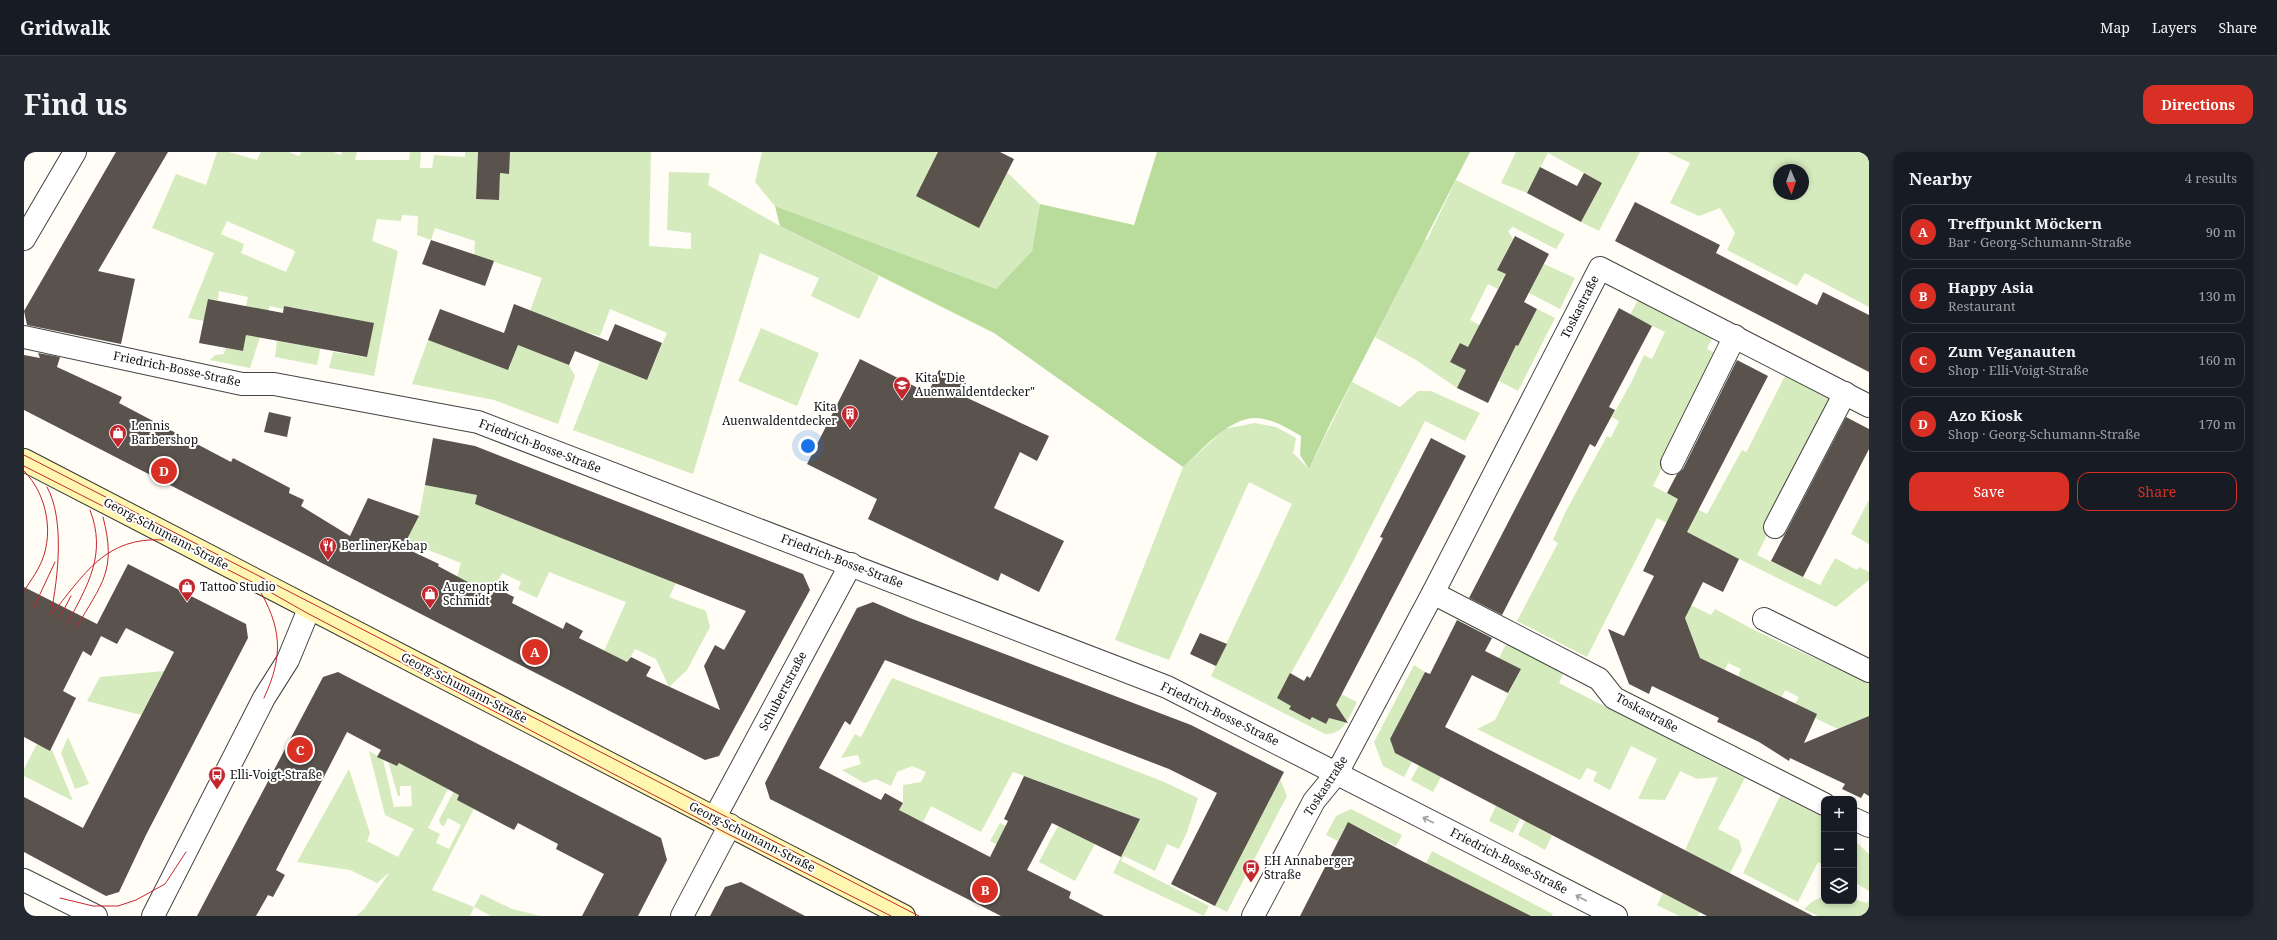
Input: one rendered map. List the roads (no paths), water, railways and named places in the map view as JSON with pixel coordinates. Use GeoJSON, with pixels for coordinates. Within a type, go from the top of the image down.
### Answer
{"type":"FeatureCollection","features":[{"type":"Feature","properties":{"kind":"main road","name":"Georg-Schumann-Straße"},"geometry":{"type":"LineString","coordinates":[[24,460],[904,916]]}},
{"type":"Feature","properties":{"kind":"street"},"geometry":{"type":"LineString","coordinates":[[24,238],[75,152]]}},
{"type":"Feature","properties":{"kind":"street","name":"Toskastraße"},"geometry":{"type":"LineString","coordinates":[[1253,916],[1314,801],[1337,773],[1433,593],[1600,268],[1869,406]]}},
{"type":"Feature","properties":{"kind":"street"},"geometry":{"type":"LineString","coordinates":[[1672,463],[1735,336]]}},
{"type":"Feature","properties":{"kind":"street","name":"Friedrich-Bosse-Straße"},"geometry":{"type":"LineString","coordinates":[[24,338],[242,384],[274,384],[478,422],[851,564],[1179,692],[1616,916]]}},
{"type":"Feature","properties":{"kind":"street"},"geometry":{"type":"LineString","coordinates":[[1775,527],[1845,393]]}},
{"type":"Feature","properties":{"kind":"street","name":"Schubertstraße"},"geometry":{"type":"LineString","coordinates":[[682,916],[722,821],[851,564]]}},
{"type":"Feature","properties":{"kind":"street","name":"Toskastraße"},"geometry":{"type":"LineString","coordinates":[[1433,593],[1599,679],[1614,698],[1821,802]]}},
{"type":"Feature","properties":{"kind":"street"},"geometry":{"type":"LineString","coordinates":[[153,916],[264,698],[288,660],[309,609]]}},
{"type":"Feature","properties":{"kind":"street"},"geometry":{"type":"LineString","coordinates":[[1764,619],[1869,671]]}},
{"type":"Feature","properties":{"kind":"street"},"geometry":{"type":"LineString","coordinates":[[1857,820],[1869,826]]}},
{"type":"Feature","properties":{"kind":"street"},"geometry":{"type":"LineString","coordinates":[[24,880],[96,916]]}},
{"type":"Feature","properties":{"kind":"tram line"},"geometry":{"type":"LineString","coordinates":[[24,455],[919,916]]}},
{"type":"Feature","properties":{"kind":"tram line"},"geometry":{"type":"LineString","coordinates":[[24,466],[256,584],[307,613],[726,833],[891,916]]}},
{"type":"Feature","properties":{"kind":"tram line"},"geometry":{"type":"LineString","coordinates":[[24,471],[39,492],[44,504],[48,530],[44,555],[24,591]]}},
{"type":"Feature","properties":{"kind":"tram line"},"geometry":{"type":"LineString","coordinates":[[47,487],[53,500],[58,532],[58,566],[51,613]]}},
{"type":"Feature","properties":{"kind":"tram line"},"geometry":{"type":"LineString","coordinates":[[67,624],[88,582],[96,555],[97,541],[95,526],[90,510]]}},
{"type":"Feature","properties":{"kind":"tram line"},"geometry":{"type":"LineString","coordinates":[[76,628],[100,587],[107,564],[107,535],[103,517]]}},
{"type":"Feature","properties":{"kind":"tram line"},"geometry":{"type":"LineString","coordinates":[[51,615],[86,573],[111,551],[126,544],[144,540],[164,540]]}},
{"type":"Feature","properties":{"kind":"tram line"},"geometry":{"type":"LineString","coordinates":[[34,607],[55,562]]}},
{"type":"Feature","properties":{"kind":"tram line"},"geometry":{"type":"LineString","coordinates":[[257,586],[271,615],[277,641],[275,668],[264,698]]}},
{"type":"Feature","properties":{"kind":"tram line"},"geometry":{"type":"LineString","coordinates":[[59,619],[71,596]]}},
{"type":"Feature","properties":{"kind":"tram line"},"geometry":{"type":"LineString","coordinates":[[60,898],[93,906],[118,906],[136,900],[165,884],[186,852]]}},
{"type":"Feature","properties":{"kind":"place","name":"Kita \"Die Auenwaldentdecker\""},"geometry":{"type":"Point","coordinates":[902,400]}},
{"type":"Feature","properties":{"kind":"place","name":"Kita Auenwaldentdecker"},"geometry":{"type":"Point","coordinates":[850,429]}},
{"type":"Feature","properties":{"kind":"place","name":"Lennis Barbershop"},"geometry":{"type":"Point","coordinates":[118,448]}},
{"type":"Feature","properties":{"kind":"place","name":"Azo Kiosk"},"geometry":{"type":"Point","coordinates":[164,471]}},
{"type":"Feature","properties":{"kind":"place","name":"Berliner Kebap"},"geometry":{"type":"Point","coordinates":[328,561]}},
{"type":"Feature","properties":{"kind":"place","name":"Tattoo Studio"},"geometry":{"type":"Point","coordinates":[187,602]}},
{"type":"Feature","properties":{"kind":"place","name":"Augenoptik Schmidt"},"geometry":{"type":"Point","coordinates":[430,609]}},
{"type":"Feature","properties":{"kind":"place","name":"Treffpunkt Möckern"},"geometry":{"type":"Point","coordinates":[535,652]}},
{"type":"Feature","properties":{"kind":"place","name":"Zum Veganauten"},"geometry":{"type":"Point","coordinates":[300,750]}},
{"type":"Feature","properties":{"kind":"place","name":"Elli-Voigt-Straße"},"geometry":{"type":"Point","coordinates":[217,790]}},
{"type":"Feature","properties":{"kind":"place","name":"EH Annaberger Straße"},"geometry":{"type":"Point","coordinates":[1251,883]}},
{"type":"Feature","properties":{"kind":"place","name":"Happy Asia"},"geometry":{"type":"Point","coordinates":[985,890]}}]}
